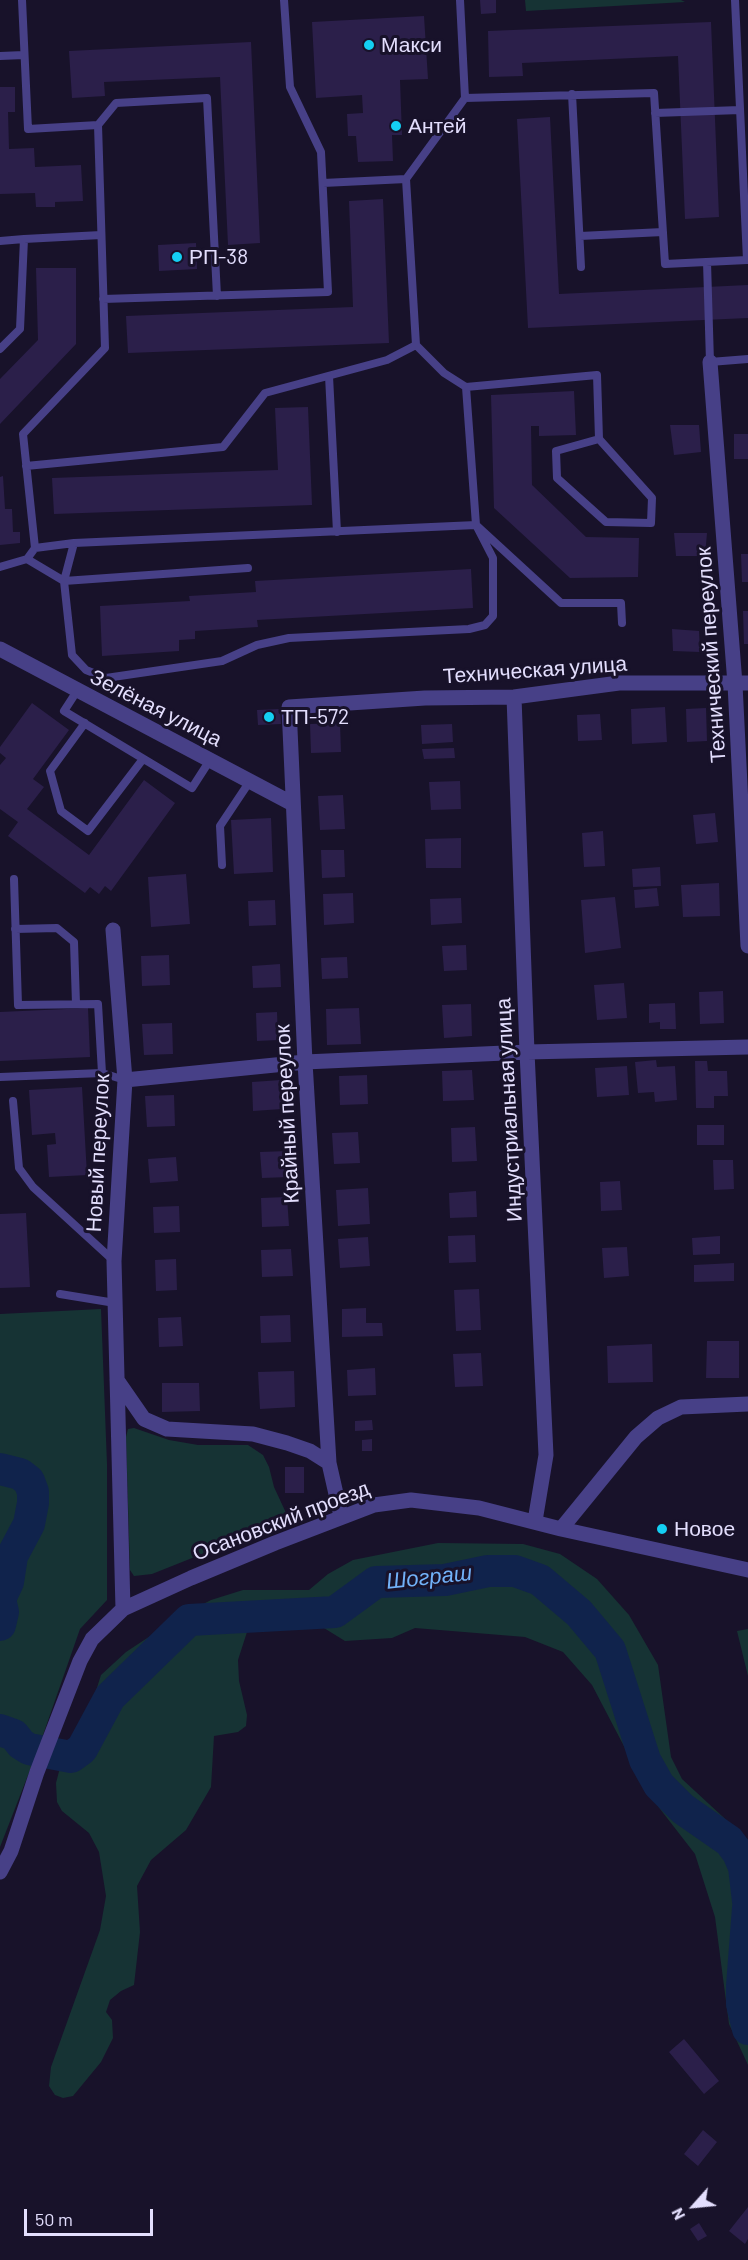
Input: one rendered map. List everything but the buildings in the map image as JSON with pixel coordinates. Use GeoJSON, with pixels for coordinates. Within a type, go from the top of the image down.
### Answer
{"type":"FeatureCollection","features":[{"type":"Feature","properties":{"kind":"street","name":"Технический переулок"},"geometry":{"type":"LineString","coordinates":[[710,362],[741,684],[748,946]]}},
{"type":"Feature","properties":{"kind":"street","name":"Зелёная улица"},"geometry":{"type":"LineString","coordinates":[[0,650],[293,804]]}},
{"type":"Feature","properties":{"kind":"street","name":"Техническая улица"},"geometry":{"type":"LineString","coordinates":[[289,707],[425,698],[514,697],[619,683],[741,684]]}},
{"type":"Feature","properties":{"kind":"street","name":"Индустриальная улица"},"geometry":{"type":"LineString","coordinates":[[514,697],[527,1052],[546,1455],[535,1521]]}},
{"type":"Feature","properties":{"kind":"street","name":"Крайный переулок"},"geometry":{"type":"LineString","coordinates":[[289,707],[305,1062],[329,1463],[341,1516]]}},
{"type":"Feature","properties":{"kind":"street","name":"Новый переулок"},"geometry":{"type":"LineString","coordinates":[[113,930],[125,1080],[114,1261],[123,1609]]}},
{"type":"Feature","properties":{"kind":"street"},"geometry":{"type":"LineString","coordinates":[[125,1080],[305,1062],[527,1052],[748,1047]]}},
{"type":"Feature","properties":{"kind":"street"},"geometry":{"type":"LineString","coordinates":[[116,1378],[144,1419],[167,1429],[254,1434],[310,1451],[329,1463]]}},
{"type":"Feature","properties":{"kind":"street"},"geometry":{"type":"LineString","coordinates":[[561,1529],[636,1437],[658,1418],[681,1407],[748,1404]]}},
{"type":"Feature","properties":{"kind":"street","name":"Осановский проезд"},"geometry":{"type":"LineString","coordinates":[[0,1872],[11,1851],[53,1730],[80,1661],[88,1646],[108,1622],[123,1609],[191,1578],[341,1516],[374,1505],[411,1500],[479,1508],[561,1529],[748,1570]]}},
{"type":"Feature","properties":{"kind":"lane"},"geometry":{"type":"LineString","coordinates":[[22,0],[28,129],[98,125]]}},
{"type":"Feature","properties":{"kind":"lane"},"geometry":{"type":"LineString","coordinates":[[103,299],[328,292],[321,152],[290,87],[284,0]]}},
{"type":"Feature","properties":{"kind":"lane"},"geometry":{"type":"LineString","coordinates":[[460,0],[465,98],[406,179],[416,345],[444,373],[466,387],[597,375],[599,439],[652,498],[651,523],[606,522],[557,478],[556,451],[599,439]]}},
{"type":"Feature","properties":{"kind":"lane"},"geometry":{"type":"LineString","coordinates":[[465,98],[654,93],[665,264],[747,260],[745,170],[735,0]]}},
{"type":"Feature","properties":{"kind":"lane"},"geometry":{"type":"LineString","coordinates":[[0,56],[24,55]]}},
{"type":"Feature","properties":{"kind":"lane"},"geometry":{"type":"LineString","coordinates":[[572,94],[580,267]]}},
{"type":"Feature","properties":{"kind":"lane"},"geometry":{"type":"LineString","coordinates":[[0,567],[27,559],[35,548],[23,434],[105,348],[98,125],[116,103],[207,98],[217,296]]}},
{"type":"Feature","properties":{"kind":"lane"},"geometry":{"type":"LineString","coordinates":[[655,113],[740,110]]}},
{"type":"Feature","properties":{"kind":"lane"},"geometry":{"type":"LineString","coordinates":[[323,183],[406,179]]}},
{"type":"Feature","properties":{"kind":"lane"},"geometry":{"type":"LineString","coordinates":[[580,236],[663,232]]}},
{"type":"Feature","properties":{"kind":"lane"},"geometry":{"type":"LineString","coordinates":[[0,241],[101,235]]}},
{"type":"Feature","properties":{"kind":"lane"},"geometry":{"type":"LineString","coordinates":[[0,349],[20,329],[24,239]]}},
{"type":"Feature","properties":{"kind":"lane"},"geometry":{"type":"LineString","coordinates":[[707,262],[710,362],[748,359]]}},
{"type":"Feature","properties":{"kind":"lane"},"geometry":{"type":"LineString","coordinates":[[26,466],[223,447],[265,393],[387,360],[416,345]]}},
{"type":"Feature","properties":{"kind":"lane"},"geometry":{"type":"LineString","coordinates":[[329,376],[338,532]]}},
{"type":"Feature","properties":{"kind":"lane"},"geometry":{"type":"LineString","coordinates":[[74,543],[64,581],[72,655],[86,670],[106,678],[222,662],[257,645],[289,638],[469,629],[485,625],[493,616],[493,558],[476,525],[466,387]]}},
{"type":"Feature","properties":{"kind":"lane"},"geometry":{"type":"LineString","coordinates":[[35,548],[74,543],[476,525],[561,603],[621,603],[622,623]]}},
{"type":"Feature","properties":{"kind":"lane"},"geometry":{"type":"LineString","coordinates":[[27,559],[64,581],[248,568]]}},
{"type":"Feature","properties":{"kind":"lane"},"geometry":{"type":"LineString","coordinates":[[77,691],[64,711],[192,788],[210,760]]}},
{"type":"Feature","properties":{"kind":"lane"},"geometry":{"type":"LineString","coordinates":[[85,723],[50,771],[61,811],[88,831],[143,759]]}},
{"type":"Feature","properties":{"kind":"lane"},"geometry":{"type":"LineString","coordinates":[[222,865],[220,826],[250,781]]}},
{"type":"Feature","properties":{"kind":"lane"},"geometry":{"type":"LineString","coordinates":[[14,879],[18,1005],[98,1004],[102,1073]]}},
{"type":"Feature","properties":{"kind":"lane"},"geometry":{"type":"LineString","coordinates":[[15,929],[57,928],[74,942],[76,1004]]}},
{"type":"Feature","properties":{"kind":"lane"},"geometry":{"type":"LineString","coordinates":[[0,1077],[102,1073],[125,1080]]}},
{"type":"Feature","properties":{"kind":"lane"},"geometry":{"type":"LineString","coordinates":[[13,1101],[19,1168],[33,1188],[114,1261]]}},
{"type":"Feature","properties":{"kind":"lane"},"geometry":{"type":"LineString","coordinates":[[60,1294],[115,1303]]}},
{"type":"Feature","properties":{"kind":"green space"},"geometry":{"type":"Polygon","coordinates":[[[525,0],[681,0],[685,2],[526,11],[525,0]]]}},
{"type":"Feature","properties":{"kind":"green space"},"geometry":{"type":"Polygon","coordinates":[[[101,1309],[107,1464],[107,1600],[80,1629],[37,1752],[0,1847],[0,1314],[101,1309]]]}},
{"type":"Feature","properties":{"kind":"green space"},"geometry":{"type":"Polygon","coordinates":[[[134,1428],[169,1440],[198,1445],[248,1445],[263,1455],[287,1515],[280,1523],[152,1574],[134,1576],[130,1570],[126,1437],[128,1429],[134,1428]]]}},
{"type":"Feature","properties":{"kind":"green space"},"geometry":{"type":"Polygon","coordinates":[[[438,1543],[523,1544],[560,1554],[597,1579],[629,1615],[658,1665],[671,1757],[682,1779],[748,1840],[748,2065],[729,2024],[715,1917],[695,1854],[650,1796],[592,1685],[563,1652],[525,1637],[415,1628],[392,1638],[345,1641],[311,1620],[269,1623],[247,1632],[238,1660],[239,1681],[247,1715],[246,1726],[238,1732],[214,1736],[211,1787],[186,1830],[151,1860],[137,1886],[140,1932],[134,1985],[121,1991],[110,2000],[106,2012],[112,2020],[113,2038],[101,2062],[73,2096],[63,2098],[55,2095],[49,2086],[51,2067],[100,1930],[106,1896],[99,1852],[89,1833],[62,1811],[57,1802],[56,1783],[64,1752],[79,1736],[101,1675],[126,1652],[182,1615],[211,1600],[243,1590],[309,1590],[328,1574],[353,1560],[438,1543]]]}},
{"type":"Feature","properties":{"kind":"green space"},"geometry":{"type":"Polygon","coordinates":[[[748,1629],[748,1676],[737,1631],[748,1629]]]}},
{"type":"Feature","properties":{"kind":"waterway","name":"Шограш"},"geometry":{"type":"LineString","coordinates":[[0,1469],[20,1474],[29,1481],[33,1492],[29,1524],[12,1556],[8,1582],[0,1599],[3,1612],[0,1625]]}},
{"type":"Feature","properties":{"kind":"waterway","name":"Шограш"},"geometry":{"type":"LineString","coordinates":[[0,1730],[14,1735],[21,1744],[29,1749],[71,1757],[82,1749],[110,1697],[189,1620],[335,1612],[376,1582],[445,1580],[488,1571],[515,1571],[540,1580],[579,1613],[610,1650],[645,1760],[659,1785],[683,1809],[729,1841],[738,1853],[744,1867],[748,1901]]}},
{"type":"Feature","properties":{"kind":"waterway","name":"Шограш"},"geometry":{"type":"LineString","coordinates":[[748,1908],[742,1986],[742,2004],[748,2029]]}},
{"type":"Feature","properties":{"kind":"place","name":"Макси"},"geometry":{"type":"Point","coordinates":[369,45]}},
{"type":"Feature","properties":{"kind":"place","name":"Антей"},"geometry":{"type":"Point","coordinates":[396,126]}},
{"type":"Feature","properties":{"kind":"place","name":"РП-38"},"geometry":{"type":"Point","coordinates":[177,257]}},
{"type":"Feature","properties":{"kind":"place","name":"ТП-572"},"geometry":{"type":"Point","coordinates":[269,717]}},
{"type":"Feature","properties":{"kind":"place","name":"Новое"},"geometry":{"type":"Point","coordinates":[662,1529]}}]}
